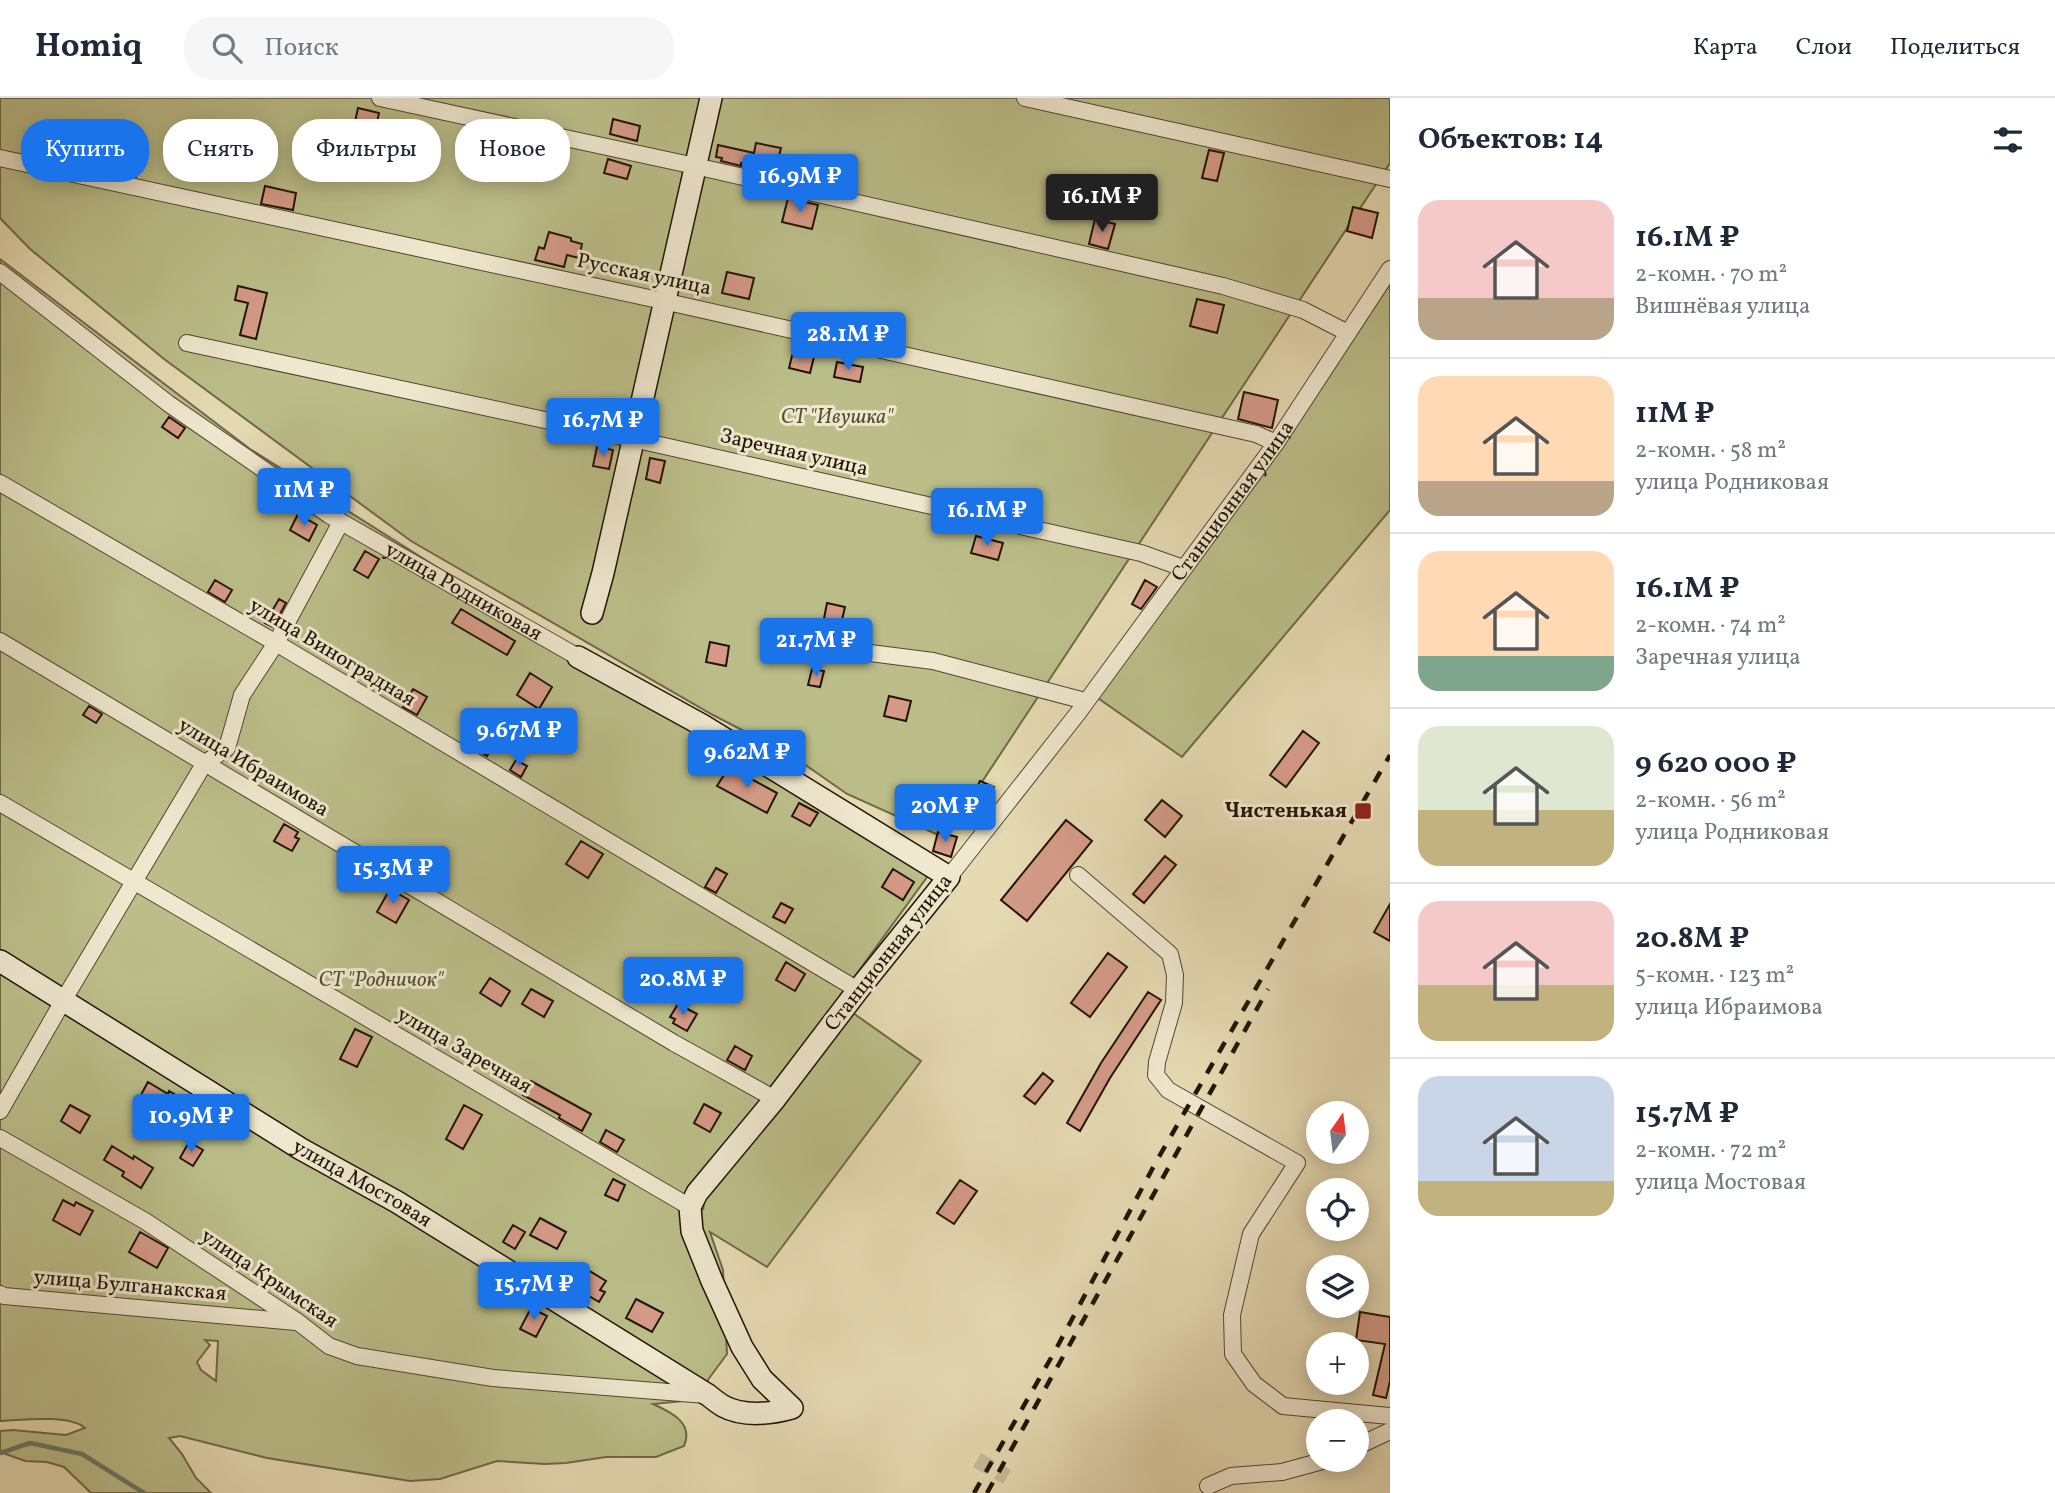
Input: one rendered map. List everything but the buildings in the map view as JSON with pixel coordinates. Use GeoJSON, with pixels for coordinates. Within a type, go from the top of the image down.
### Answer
{"type":"FeatureCollection","features":[{"type":"Feature","properties":{"kind":"street"},"geometry":{"type":"LineString","coordinates":[[380,98],[695,166],[1223,286],[1303,310],[1348,333]]}},
{"type":"Feature","properties":{"kind":"street"},"geometry":{"type":"LineString","coordinates":[[592,613],[711,98]]}},
{"type":"Feature","properties":{"kind":"street"},"geometry":{"type":"LineString","coordinates":[[1025,98],[1390,179]]}},
{"type":"Feature","properties":{"kind":"street","name":"Русская улица"},"geometry":{"type":"LineString","coordinates":[[0,158],[663,301],[1256,434],[1276,443]]}},
{"type":"Feature","properties":{"kind":"street","name":"Станционная улица"},"geometry":{"type":"LineString","coordinates":[[690,1208],[696,1193],[775,1099],[1085,701],[1276,443],[1390,270]]}},
{"type":"Feature","properties":{"kind":"street","name":"улица Родниковая"},"geometry":{"type":"LineString","coordinates":[[0,272],[169,404],[317,507],[702,725],[949,877]]}},
{"type":"Feature","properties":{"kind":"street","name":"Заречная улица"},"geometry":{"type":"LineString","coordinates":[[187,344],[633,439],[1141,554],[1184,568]]}},
{"type":"Feature","properties":{"kind":"street","name":"улица Виноградная"},"geometry":{"type":"LineString","coordinates":[[0,483],[276,643],[858,990]]}},
{"type":"Feature","properties":{"kind":"street"},"geometry":{"type":"LineString","coordinates":[[0,1111],[205,764],[227,748],[242,695],[276,643],[341,522]]}},
{"type":"Feature","properties":{"kind":"street","name":"улица Ибраимова"},"geometry":{"type":"LineString","coordinates":[[0,641],[674,1043],[775,1099]]}},
{"type":"Feature","properties":{"kind":"street"},"geometry":{"type":"LineString","coordinates":[[776,641],[933,661],[1085,701]]}},
{"type":"Feature","properties":{"kind":"street","name":"улица Заречная"},"geometry":{"type":"LineString","coordinates":[[0,803],[690,1208]]}},
{"type":"Feature","properties":{"kind":"street"},"geometry":{"type":"LineString","coordinates":[[1078,875],[1170,954],[1175,975],[1174,1003],[1157,1062],[1156,1075],[1168,1090],[1297,1163],[1251,1234],[1232,1315],[1233,1354],[1254,1384],[1283,1406],[1390,1416]]}},
{"type":"Feature","properties":{"kind":"street","name":"улица Мостовая"},"geometry":{"type":"LineString","coordinates":[[0,961],[301,1149],[397,1202],[716,1401]]}},
{"type":"Feature","properties":{"kind":"street","name":"улица Крымская"},"geometry":{"type":"LineString","coordinates":[[0,1138],[145,1221],[298,1322],[329,1346],[357,1356],[493,1378],[716,1401]]}},
{"type":"Feature","properties":{"kind":"street"},"geometry":{"type":"LineString","coordinates":[[690,1208],[691,1231],[742,1347],[762,1379],[792,1408],[778,1412],[751,1413],[716,1401]]}},
{"type":"Feature","properties":{"kind":"street","name":"улица Булганакская"},"geometry":{"type":"LineString","coordinates":[[0,1294],[298,1322]]}},
{"type":"Feature","properties":{"kind":"street"},"geometry":{"type":"LineString","coordinates":[[1369,1441],[1390,1431]]}},
{"type":"Feature","properties":{"kind":"street"},"geometry":{"type":"LineString","coordinates":[[1208,1486],[1231,1476],[1282,1472],[1306,1465]]}},
{"type":"Feature","properties":{"kind":"green space","name":"СТ \"Ивушка\""},"geometry":{"type":"Polygon","coordinates":[[[0,98],[1390,98],[1390,163],[945,838],[847,794],[794,757],[713,715],[411,541],[164,359],[30,249],[0,218],[0,98]]]}},
{"type":"Feature","properties":{"kind":"green space","name":"СТ \"Родничок\""},"geometry":{"type":"Polygon","coordinates":[[[0,259],[250,449],[552,640],[930,873],[697,1193],[703,1210],[707,1182],[853,1013],[921,1061],[767,1267],[710,1232],[723,1270],[727,1354],[693,1400],[653,1404],[679,1419],[686,1431],[684,1446],[656,1457],[606,1457],[545,1464],[497,1461],[440,1479],[410,1481],[267,1458],[180,1436],[169,1438],[196,1478],[211,1493],[91,1493],[64,1467],[47,1462],[25,1461],[0,1452],[0,1431],[66,1435],[85,1428],[57,1419],[0,1421],[0,259]],[[205,1340],[210,1345],[197,1362],[201,1370],[216,1381],[218,1341],[205,1340]]]}},
{"type":"Feature","properties":{"kind":"green space"},"geometry":{"type":"Polygon","coordinates":[[[1390,278],[1390,510],[1182,757],[1095,696],[1390,278]]]}},
{"type":"Feature","properties":{"kind":"waterway"},"geometry":{"type":"LineString","coordinates":[[0,1453],[30,1443],[82,1454],[144,1493]]}},
{"type":"Feature","properties":{"kind":"tunnel"},"geometry":{"type":"LineString","coordinates":[[977,1460],[1007,1477]]}},
{"type":"Feature","properties":{"kind":"railway"},"geometry":{"type":"LineString","coordinates":[[974,1493],[1055,1351],[1156,1162],[1390,755]]}},
{"type":"Feature","properties":{"kind":"railway"},"geometry":{"type":"LineString","coordinates":[[987,1493],[1268,989]]}},
{"type":"Feature","properties":{"kind":"place","name":"Чистенькая"},"geometry":{"type":"Point","coordinates":[1363,811]}}]}
